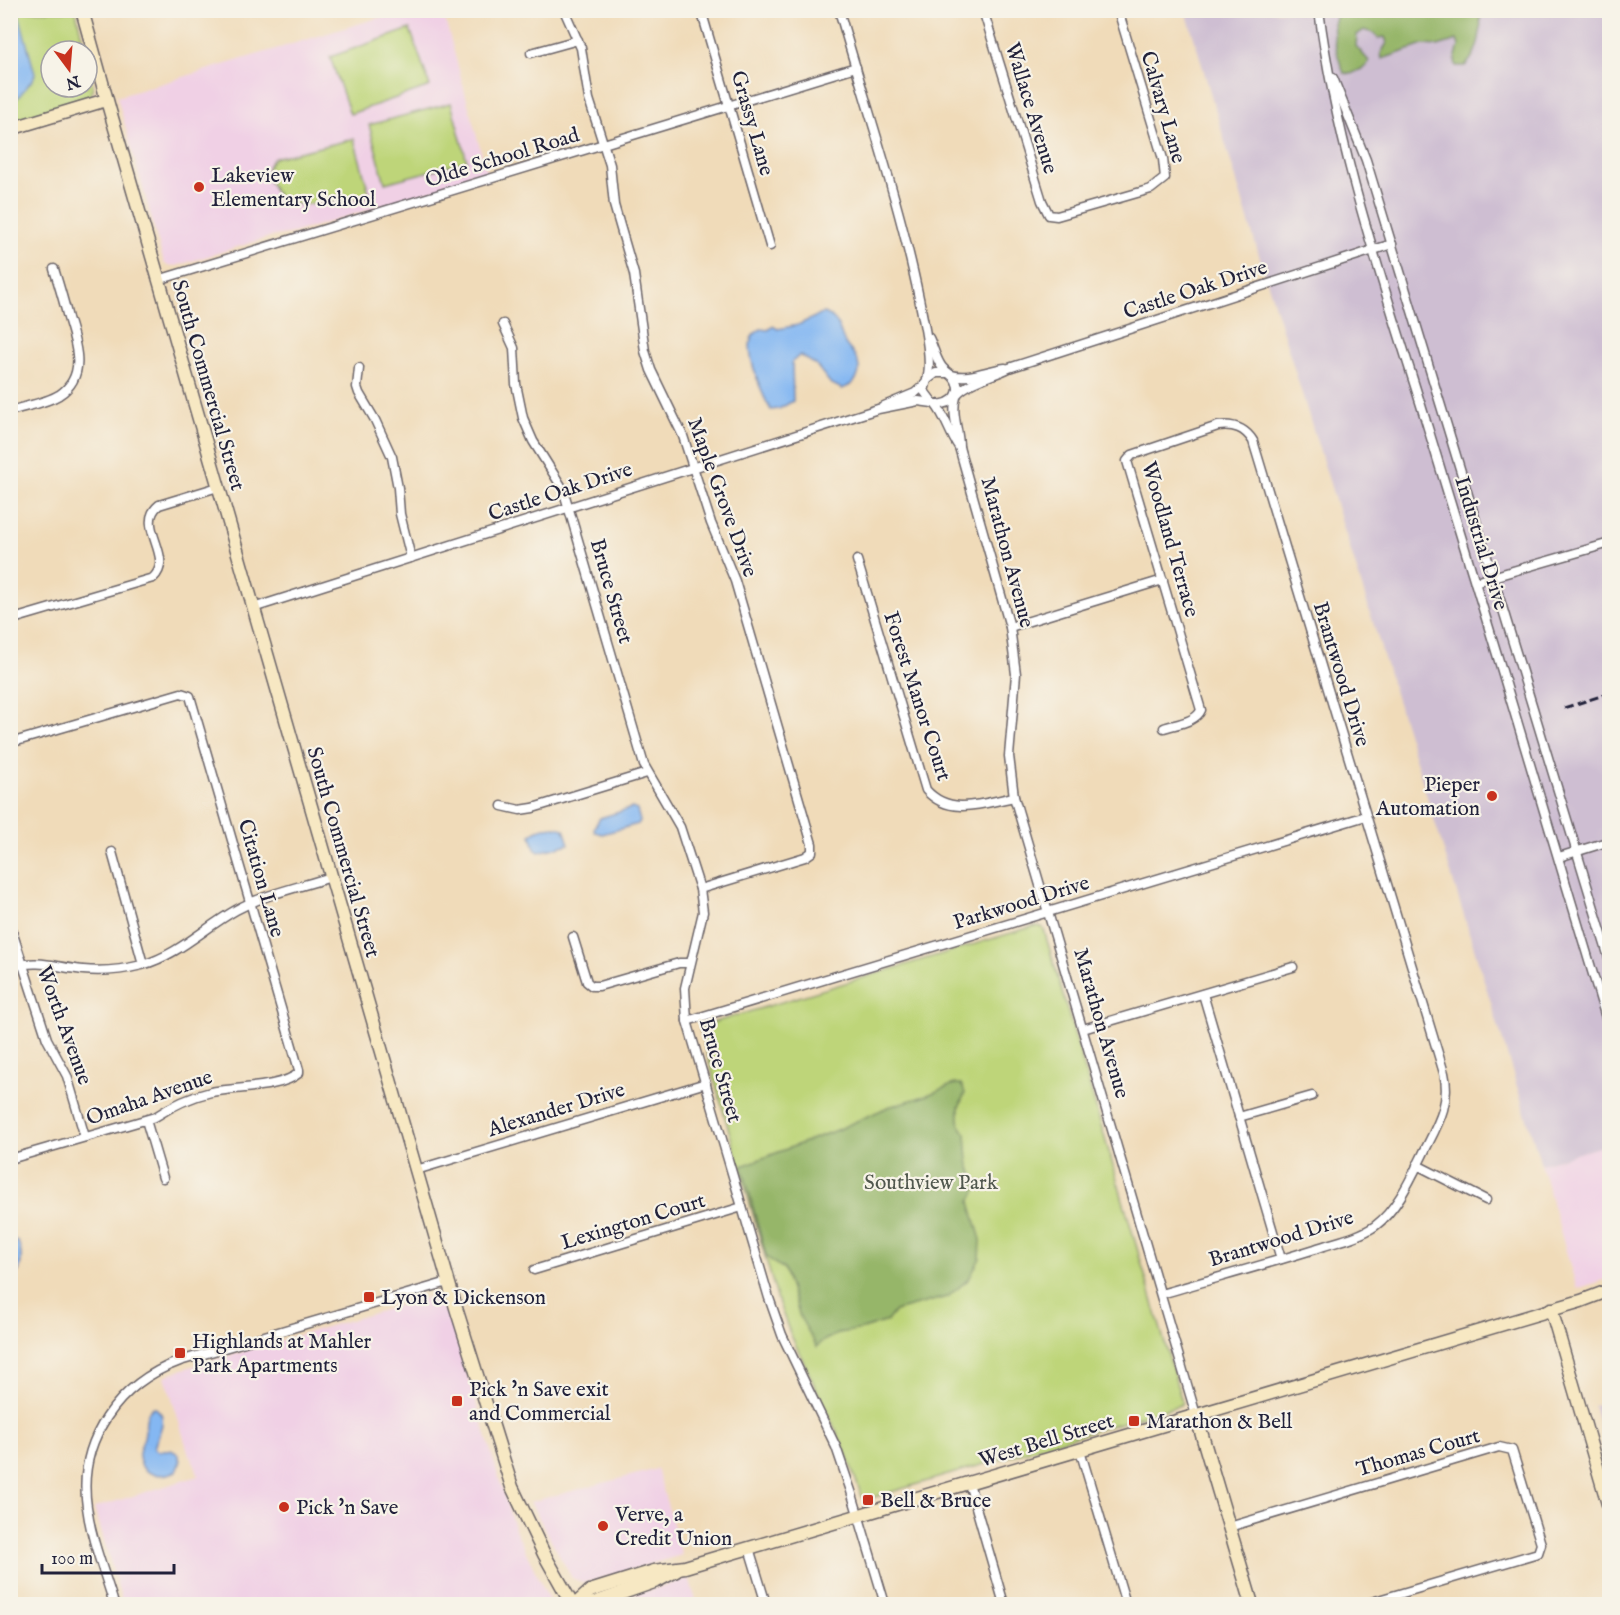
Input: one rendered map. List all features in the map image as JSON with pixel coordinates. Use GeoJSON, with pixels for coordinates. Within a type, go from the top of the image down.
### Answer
{"type":"FeatureCollection","features":[{"type":"Feature","properties":{"kind":"main road","name":"South Commercial Street"},"geometry":{"type":"LineString","coordinates":[[82,10],[106,100],[448,1282],[512,1486],[544,1554],[574,1605]]}},
{"type":"Feature","properties":{"kind":"main road"},"geometry":{"type":"LineString","coordinates":[[10,129],[106,100]]}},
{"type":"Feature","properties":{"kind":"main road"},"geometry":{"type":"LineString","coordinates":[[1610,1290],[1551,1309],[1610,1511]]}},
{"type":"Feature","properties":{"kind":"main road","name":"West Bell Street"},"geometry":{"type":"LineString","coordinates":[[574,1605],[590,1591],[654,1571],[685,1567],[1551,1309]]}},
{"type":"Feature","properties":{"kind":"main road","name":"Marathon Avenue"},"geometry":{"type":"LineString","coordinates":[[1196,1414],[1252,1605]]}},
{"type":"Feature","properties":{"kind":"main road","name":"West Bell Street"},"geometry":{"type":"LineString","coordinates":[[591,1605],[615,1600],[685,1567]]}},
{"type":"Feature","properties":{"kind":"street","name":"Maple Grove Drive"},"geometry":{"type":"LineString","coordinates":[[564,10],[578,40],[585,64],[589,99],[613,180],[616,215],[634,274],[645,351],[651,370],[683,436],[711,523],[735,581],[813,848],[812,852],[805,857],[700,889]]}},
{"type":"Feature","properties":{"kind":"street","name":"Grassy Lane"},"geometry":{"type":"LineString","coordinates":[[701,10],[770,246]]}},
{"type":"Feature","properties":{"kind":"street"},"geometry":{"type":"LineString","coordinates":[[839,10],[902,220],[926,332],[929,366],[925,394],[934,404],[947,404],[956,395],[957,384],[939,363],[926,332]]}},
{"type":"Feature","properties":{"kind":"street","name":"Wallace Avenue"},"geometry":{"type":"LineString","coordinates":[[983,10],[1042,201],[1049,215],[1067,214],[1151,189],[1165,178]]}},
{"type":"Feature","properties":{"kind":"street","name":"Calvary Lane"},"geometry":{"type":"LineString","coordinates":[[1118,10],[1163,159],[1165,178]]}},
{"type":"Feature","properties":{"kind":"street","name":"Industrial Drive"},"geometry":{"type":"LineString","coordinates":[[1319,10],[1326,63],[1347,155],[1374,250],[1610,1031]]}},
{"type":"Feature","properties":{"kind":"street"},"geometry":{"type":"LineString","coordinates":[[531,53],[578,40]]}},
{"type":"Feature","properties":{"kind":"street","name":"Industrial Drive"},"geometry":{"type":"LineString","coordinates":[[1326,63],[1364,152],[1610,961]]}},
{"type":"Feature","properties":{"kind":"street","name":"Olde School Road"},"geometry":{"type":"LineString","coordinates":[[158,280],[856,67]]}},
{"type":"Feature","properties":{"kind":"street","name":"Castle Oak Drive"},"geometry":{"type":"LineString","coordinates":[[956,395],[968,385],[1009,368],[1392,244]]}},
{"type":"Feature","properties":{"kind":"street"},"geometry":{"type":"LineString","coordinates":[[10,411],[53,398],[67,389],[75,377],[78,351],[54,268]]}},
{"type":"Feature","properties":{"kind":"street","name":"Bruce Street"},"geometry":{"type":"LineString","coordinates":[[503,324],[514,348],[516,384],[523,418],[540,453],[560,482],[647,773],[680,827],[700,889],[703,912],[685,988],[687,1021],[782,1335],[836,1448],[885,1605]]}},
{"type":"Feature","properties":{"kind":"street"},"geometry":{"type":"LineString","coordinates":[[359,368],[357,387],[359,393],[375,420],[392,457],[402,522],[411,558]]}},
{"type":"Feature","properties":{"kind":"street","name":"Castle Oak Drive"},"geometry":{"type":"LineString","coordinates":[[950,374],[965,377],[992,369],[1009,368]]}},
{"type":"Feature","properties":{"kind":"street"},"geometry":{"type":"LineString","coordinates":[[926,381],[936,373],[950,374]]}},
{"type":"Feature","properties":{"kind":"street","name":"Castle Oak Drive"},"geometry":{"type":"LineString","coordinates":[[253,608],[878,409],[915,393],[926,381]]}},
{"type":"Feature","properties":{"kind":"street","name":"Marathon Avenue"},"geometry":{"type":"LineString","coordinates":[[956,395],[954,411],[959,447],[1010,627],[1016,674],[1009,756],[1014,797],[1196,1414]]}},
{"type":"Feature","properties":{"kind":"street","name":"Castle Oak Drive"},"geometry":{"type":"LineString","coordinates":[[878,409],[918,401],[934,404]]}},
{"type":"Feature","properties":{"kind":"street","name":"Marathon Avenue"},"geometry":{"type":"LineString","coordinates":[[934,404],[943,414],[951,437],[959,447]]}},
{"type":"Feature","properties":{"kind":"street","name":"Woodland Terrace"},"geometry":{"type":"LineString","coordinates":[[1164,728],[1194,718],[1200,714],[1201,710],[1128,466],[1129,458],[1132,455],[1218,426],[1233,425],[1247,433]]}},
{"type":"Feature","properties":{"kind":"street","name":"Brantwood Drive"},"geometry":{"type":"LineString","coordinates":[[1161,1294],[1281,1259],[1360,1234],[1373,1227],[1389,1212],[1417,1165],[1442,1116],[1446,1103],[1446,1083],[1253,441],[1247,433]]}},
{"type":"Feature","properties":{"kind":"street"},"geometry":{"type":"LineString","coordinates":[[10,620],[153,578],[159,571],[161,563],[150,519],[154,509],[159,505],[218,487]]}},
{"type":"Feature","properties":{"kind":"street"},"geometry":{"type":"LineString","coordinates":[[1475,582],[1610,543]]}},
{"type":"Feature","properties":{"kind":"street","name":"Forest Manor Court"},"geometry":{"type":"LineString","coordinates":[[857,560],[926,790],[938,801],[953,807],[1014,797]]}},
{"type":"Feature","properties":{"kind":"street"},"geometry":{"type":"LineString","coordinates":[[1010,627],[1163,580]]}},
{"type":"Feature","properties":{"kind":"street","name":"Citation Lane"},"geometry":{"type":"LineString","coordinates":[[10,743],[181,693],[188,694],[192,700],[298,1065],[298,1073]]}},
{"type":"Feature","properties":{"kind":"street"},"geometry":{"type":"LineString","coordinates":[[502,806],[520,810],[533,808],[647,773]]}},
{"type":"Feature","properties":{"kind":"street","name":"Parkwood Drive"},"geometry":{"type":"LineString","coordinates":[[687,1021],[1366,816]]}},
{"type":"Feature","properties":{"kind":"street"},"geometry":{"type":"LineString","coordinates":[[1559,857],[1610,841]]}},
{"type":"Feature","properties":{"kind":"street"},"geometry":{"type":"LineString","coordinates":[[112,852],[143,964]]}},
{"type":"Feature","properties":{"kind":"street"},"geometry":{"type":"LineString","coordinates":[[10,967],[36,962],[96,971],[143,964],[174,952],[228,914],[250,903],[331,877]]}},
{"type":"Feature","properties":{"kind":"street","name":"Worth Avenue"},"geometry":{"type":"LineString","coordinates":[[10,925],[47,1039],[67,1076],[85,1137]]}},
{"type":"Feature","properties":{"kind":"street"},"geometry":{"type":"LineString","coordinates":[[573,937],[587,982],[592,986],[679,963],[690,963]]}},
{"type":"Feature","properties":{"kind":"street"},"geometry":{"type":"LineString","coordinates":[[1083,1029],[1293,968]]}},
{"type":"Feature","properties":{"kind":"street"},"geometry":{"type":"LineString","coordinates":[[1203,994],[1281,1259]]}},
{"type":"Feature","properties":{"kind":"street","name":"Omaha Avenue"},"geometry":{"type":"LineString","coordinates":[[10,1159],[146,1120],[190,1098],[226,1089],[257,1087],[293,1077],[298,1073]]}},
{"type":"Feature","properties":{"kind":"street","name":"Alexander Drive"},"geometry":{"type":"LineString","coordinates":[[416,1170],[706,1083]]}},
{"type":"Feature","properties":{"kind":"street"},"geometry":{"type":"LineString","coordinates":[[1239,1117],[1312,1096]]}},
{"type":"Feature","properties":{"kind":"street"},"geometry":{"type":"LineString","coordinates":[[146,1120],[163,1178]]}},
{"type":"Feature","properties":{"kind":"street"},"geometry":{"type":"LineString","coordinates":[[1417,1165],[1486,1200]]}},
{"type":"Feature","properties":{"kind":"street","name":"Lexington Court"},"geometry":{"type":"LineString","coordinates":[[534,1269],[742,1207]]}},
{"type":"Feature","properties":{"kind":"street"},"geometry":{"type":"LineString","coordinates":[[114,1605],[89,1520],[86,1506],[86,1478],[96,1438],[107,1416],[122,1397],[143,1379],[174,1364],[448,1282]]}},
{"type":"Feature","properties":{"kind":"street","name":"Thomas Court"},"geometry":{"type":"LineString","coordinates":[[1229,1527],[1499,1447],[1512,1450],[1541,1544],[1538,1553],[1365,1605]]}},
{"type":"Feature","properties":{"kind":"street"},"geometry":{"type":"LineString","coordinates":[[1080,1450],[1126,1605]]}},
{"type":"Feature","properties":{"kind":"street"},"geometry":{"type":"LineString","coordinates":[[969,1483],[1004,1605]]}},
{"type":"Feature","properties":{"kind":"street"},"geometry":{"type":"LineString","coordinates":[[749,1548],[766,1605]]}},
{"type":"Feature","properties":{"kind":"shaded area","name":"Lakeview Elementary School"},"geometry":{"type":"Polygon","coordinates":[[[401,11],[443,11],[487,174],[176,266],[164,263],[117,97],[401,11]]]}},
{"type":"Feature","properties":{"kind":"shaded area"},"geometry":{"type":"Polygon","coordinates":[[[1186,11],[1609,11],[1609,1144],[1541,1164],[1250,226],[1186,11]]]}},
{"type":"Feature","properties":{"kind":"shaded area"},"geometry":{"type":"Polygon","coordinates":[[[1609,1144],[1609,1278],[1577,1289],[1541,1164],[1609,1144]]]}},
{"type":"Feature","properties":{"kind":"shaded area"},"geometry":{"type":"Polygon","coordinates":[[[439,1294],[445,1301],[514,1527],[551,1604],[123,1604],[94,1508],[198,1476],[189,1455],[165,1376],[439,1294]]]}},
{"type":"Feature","properties":{"kind":"shaded area"},"geometry":{"type":"Polygon","coordinates":[[[1610,1401],[1609,1459],[1594,1406],[1610,1401]]]}},
{"type":"Feature","properties":{"kind":"shaded area"},"geometry":{"type":"Polygon","coordinates":[[[657,1469],[682,1555],[588,1582],[583,1583],[572,1578],[530,1502],[657,1469]]]}},
{"type":"Feature","properties":{"kind":"shaded area"},"geometry":{"type":"Polygon","coordinates":[[[689,1578],[697,1604],[616,1604],[637,1594],[689,1578]]]}},
{"type":"Feature","properties":{"kind":"green space"},"geometry":{"type":"Polygon","coordinates":[[[1337,10],[1479,11],[1479,40],[1470,61],[1465,66],[1456,66],[1455,59],[1459,46],[1457,40],[1438,46],[1423,45],[1382,59],[1381,53],[1387,43],[1385,37],[1378,38],[1373,33],[1364,30],[1357,35],[1356,46],[1369,61],[1366,67],[1351,74],[1344,73],[1334,35],[1337,10]]]}},
{"type":"Feature","properties":{"kind":"green space"},"geometry":{"type":"Polygon","coordinates":[[[11,11],[76,11],[82,39],[39,39],[39,99],[85,99],[70,107],[11,125],[11,11]]]}},
{"type":"Feature","properties":{"kind":"green space"},"geometry":{"type":"Polygon","coordinates":[[[410,29],[430,86],[350,114],[330,57],[410,29]]]}},
{"type":"Feature","properties":{"kind":"green space"},"geometry":{"type":"Polygon","coordinates":[[[451,103],[467,161],[385,183],[369,125],[451,103]]]}},
{"type":"Feature","properties":{"kind":"green space"},"geometry":{"type":"Polygon","coordinates":[[[354,139],[370,196],[302,205],[289,202],[282,204],[267,176],[269,164],[274,158],[354,139]]]}},
{"type":"Feature","properties":{"kind":"green space","name":"Southview Park"},"geometry":{"type":"Polygon","coordinates":[[[1035,926],[1042,927],[1044,930],[1182,1402],[1180,1405],[863,1499],[844,1448],[790,1333],[778,1301],[700,1030],[705,1025],[1035,926]]]}},
{"type":"Feature","properties":{"kind":"green space"},"geometry":{"type":"Polygon","coordinates":[[[954,1084],[961,1084],[965,1093],[959,1107],[959,1124],[966,1134],[968,1161],[977,1188],[970,1202],[981,1240],[980,1258],[969,1279],[947,1297],[895,1311],[887,1321],[863,1329],[839,1333],[821,1342],[817,1347],[800,1317],[784,1269],[766,1256],[742,1166],[839,1129],[888,1107],[954,1084]]]}},
{"type":"Feature","properties":{"kind":"water"},"geometry":{"type":"Polygon","coordinates":[[[11,10],[18,11],[35,74],[11,106],[11,10]]]}},
{"type":"Feature","properties":{"kind":"water"},"geometry":{"type":"Polygon","coordinates":[[[823,313],[835,320],[845,343],[855,356],[859,367],[858,377],[852,384],[842,389],[830,383],[816,365],[800,355],[792,362],[793,401],[779,409],[771,410],[753,365],[750,347],[752,337],[761,329],[768,330],[773,326],[778,329],[798,325],[823,313]]]}},
{"type":"Feature","properties":{"kind":"water"},"geometry":{"type":"Polygon","coordinates":[[[632,808],[637,810],[640,821],[638,824],[602,834],[595,832],[594,828],[600,818],[632,808]]]}},
{"type":"Feature","properties":{"kind":"water"},"geometry":{"type":"Polygon","coordinates":[[[556,827],[564,829],[569,844],[539,852],[535,849],[531,835],[539,830],[556,827]]]}},
{"type":"Feature","properties":{"kind":"water"},"geometry":{"type":"Polygon","coordinates":[[[11,1241],[18,1242],[21,1260],[19,1271],[11,1277],[11,1241]]]}},
{"type":"Feature","properties":{"kind":"water"},"geometry":{"type":"Polygon","coordinates":[[[154,1407],[162,1416],[162,1427],[154,1449],[172,1451],[179,1455],[181,1460],[176,1471],[158,1475],[143,1468],[139,1456],[147,1416],[154,1407]]]}},
{"type":"Feature","properties":{"kind":"railway"},"geometry":{"type":"LineString","coordinates":[[1564,708],[1610,693]]}},
{"type":"Feature","properties":{"kind":"place","name":"Lakeview Elementary School"},"geometry":{"type":"Point","coordinates":[199,187]}},
{"type":"Feature","properties":{"kind":"place","name":"Pieper Automation"},"geometry":{"type":"Point","coordinates":[1492,796]}},
{"type":"Feature","properties":{"kind":"place","name":"Lyon & Dickenson"},"geometry":{"type":"Point","coordinates":[369,1297]}},
{"type":"Feature","properties":{"kind":"place","name":"Highlands at Mahler Park Apartments"},"geometry":{"type":"Point","coordinates":[180,1353]}},
{"type":"Feature","properties":{"kind":"place","name":"Pick 'n Save exit and Commercial"},"geometry":{"type":"Point","coordinates":[457,1401]}},
{"type":"Feature","properties":{"kind":"place","name":"Marathon & Bell"},"geometry":{"type":"Point","coordinates":[1134,1421]}},
{"type":"Feature","properties":{"kind":"place","name":"Bell & Bruce"},"geometry":{"type":"Point","coordinates":[868,1500]}},
{"type":"Feature","properties":{"kind":"place","name":"Pick 'n Save"},"geometry":{"type":"Point","coordinates":[284,1507]}},
{"type":"Feature","properties":{"kind":"place","name":"Verve, a Credit Union"},"geometry":{"type":"Point","coordinates":[603,1526]}}]}
